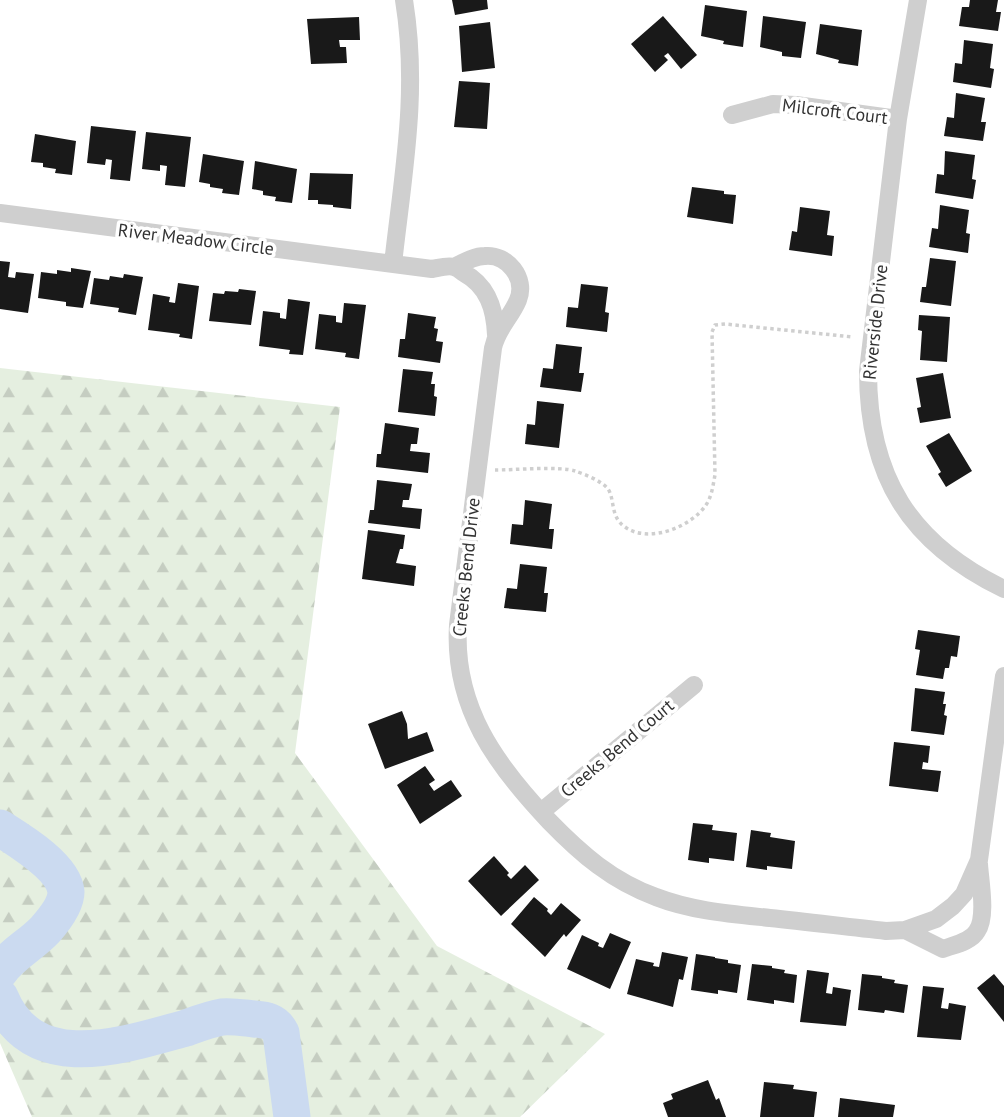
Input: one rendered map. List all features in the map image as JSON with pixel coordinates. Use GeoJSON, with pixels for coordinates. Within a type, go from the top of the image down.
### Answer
{"type":"FeatureCollection","features":[{"type":"Feature","properties":{"kind":"street"},"geometry":{"type":"LineString","coordinates":[[393,264],[411,117],[412,74],[404,0]]}},
{"type":"Feature","properties":{"kind":"street","name":"Riverside Drive"},"geometry":{"type":"LineString","coordinates":[[918,0],[898,119],[868,371],[868,407],[874,443],[883,470],[912,520],[932,542],[971,572],[1004,589]]}},
{"type":"Feature","properties":{"kind":"street","name":"Milcroft Court"},"geometry":{"type":"LineString","coordinates":[[732,115],[773,104],[898,119]]}},
{"type":"Feature","properties":{"kind":"street","name":"River Meadow Circle"},"geometry":{"type":"LineString","coordinates":[[0,213],[432,269],[454,267]]}},
{"type":"Feature","properties":{"kind":"street","name":"Creeks Bend Drive"},"geometry":{"type":"LineString","coordinates":[[454,267],[489,255],[502,259],[518,275],[518,300],[496,335],[458,625],[461,676],[472,714],[492,754],[541,812],[575,849],[604,872],[657,898],[685,906],[753,916],[886,931],[905,930],[936,919],[964,894],[979,860]]}},
{"type":"Feature","properties":{"kind":"street"},"geometry":{"type":"LineString","coordinates":[[454,267],[473,278],[484,290],[494,312],[496,335]]}},
{"type":"Feature","properties":{"kind":"street","name":"Creeks Bend Drive"},"geometry":{"type":"LineString","coordinates":[[905,930],[943,949],[961,943],[977,932],[982,914],[979,860],[1004,676]]}},
{"type":"Feature","properties":{"kind":"street","name":"Creeks Bend Court"},"geometry":{"type":"LineString","coordinates":[[541,812],[694,685]]}},
{"type":"Feature","properties":{"kind":"path"},"geometry":{"type":"LineString","coordinates":[[477,470],[572,470],[608,490],[616,518],[625,528],[645,533],[668,531],[690,521],[705,507],[711,495],[715,462],[712,332],[715,325],[872,339]]}},
{"type":"Feature","properties":{"kind":"green space"},"geometry":{"type":"Polygon","coordinates":[[[0,368],[340,407],[295,753],[437,946],[605,1034],[520,1117],[32,1117],[0,1043],[0,368]]]}},
{"type":"Feature","properties":{"kind":"building"},"geometry":{"type":"Polygon","coordinates":[[[452,0],[487,0],[488,9],[455,15],[452,0]]]}},
{"type":"Feature","properties":{"kind":"building"},"geometry":{"type":"Polygon","coordinates":[[[970,0],[998,0],[996,12],[1001,12],[998,31],[959,26],[962,7],[969,7],[970,0]]]}},
{"type":"Feature","properties":{"kind":"building"},"geometry":{"type":"Polygon","coordinates":[[[705,5],[747,11],[743,47],[723,44],[724,41],[701,36],[705,5]]]}},
{"type":"Feature","properties":{"kind":"building"},"geometry":{"type":"Polygon","coordinates":[[[663,16],[697,55],[681,69],[668,53],[664,56],[668,60],[655,72],[631,44],[663,16]]]}},
{"type":"Feature","properties":{"kind":"building"},"geometry":{"type":"Polygon","coordinates":[[[763,16],[806,22],[801,58],[782,56],[782,52],[760,47],[763,16]]]}},
{"type":"Feature","properties":{"kind":"building"},"geometry":{"type":"Polygon","coordinates":[[[359,17],[360,40],[339,40],[340,47],[346,47],[347,63],[311,64],[307,19],[359,17]]]}},
{"type":"Feature","properties":{"kind":"building"},"geometry":{"type":"Polygon","coordinates":[[[490,22],[495,68],[462,72],[459,26],[490,22]]]}},
{"type":"Feature","properties":{"kind":"building"},"geometry":{"type":"Polygon","coordinates":[[[820,24],[862,30],[858,66],[838,63],[839,60],[816,54],[820,24]]]}},
{"type":"Feature","properties":{"kind":"building"},"geometry":{"type":"Polygon","coordinates":[[[964,40],[993,44],[990,68],[994,69],[991,88],[953,82],[955,63],[962,64],[964,40]]]}},
{"type":"Feature","properties":{"kind":"building"},"geometry":{"type":"Polygon","coordinates":[[[459,81],[490,83],[487,129],[454,127],[459,81]]]}},
{"type":"Feature","properties":{"kind":"building"},"geometry":{"type":"Polygon","coordinates":[[[956,93],[985,98],[981,122],[986,122],[983,141],[944,136],[947,117],[954,118],[956,93]]]}},
{"type":"Feature","properties":{"kind":"building"},"geometry":{"type":"Polygon","coordinates":[[[91,126],[136,131],[130,181],[110,179],[112,160],[106,159],[105,165],[87,163],[91,126]]]}},
{"type":"Feature","properties":{"kind":"building"},"geometry":{"type":"Polygon","coordinates":[[[146,132],[191,137],[185,187],[165,185],[167,166],[160,165],[160,171],[142,169],[146,132]]]}},
{"type":"Feature","properties":{"kind":"building"},"geometry":{"type":"Polygon","coordinates":[[[35,134],[76,141],[72,175],[55,173],[56,169],[43,167],[43,163],[31,162],[35,134]]]}},
{"type":"Feature","properties":{"kind":"building"},"geometry":{"type":"Polygon","coordinates":[[[945,151],[975,155],[972,179],[976,180],[973,199],[935,193],[937,174],[944,175],[945,151]]]}},
{"type":"Feature","properties":{"kind":"building"},"geometry":{"type":"Polygon","coordinates":[[[203,154],[244,161],[239,195],[222,193],[223,189],[199,182],[203,154]]]}},
{"type":"Feature","properties":{"kind":"building"},"geometry":{"type":"Polygon","coordinates":[[[255,161],[297,169],[292,203],[275,201],[276,197],[263,195],[263,191],[252,189],[255,161]]]}},
{"type":"Feature","properties":{"kind":"building"},"geometry":{"type":"Polygon","coordinates":[[[310,173],[353,174],[351,209],[308,200],[310,173]]]}},
{"type":"Feature","properties":{"kind":"building"},"geometry":{"type":"Polygon","coordinates":[[[692,187],[736,195],[733,224],[687,217],[692,187]]]}},
{"type":"Feature","properties":{"kind":"building"},"geometry":{"type":"Polygon","coordinates":[[[940,205],[969,210],[966,233],[970,234],[968,253],[929,247],[932,228],[938,229],[940,205]]]}},
{"type":"Feature","properties":{"kind":"building"},"geometry":{"type":"Polygon","coordinates":[[[800,207],[830,211],[827,235],[834,236],[832,256],[789,250],[792,231],[797,232],[800,207]]]}},
{"type":"Feature","properties":{"kind":"building"},"geometry":{"type":"Polygon","coordinates":[[[930,258],[956,261],[951,306],[920,302],[922,287],[926,287],[930,258]]]}},
{"type":"Feature","properties":{"kind":"building"},"geometry":{"type":"Polygon","coordinates":[[[0,261],[10,262],[8,277],[15,278],[16,272],[34,274],[28,313],[0,309],[0,261]]]}},
{"type":"Feature","properties":{"kind":"building"},"geometry":{"type":"Polygon","coordinates":[[[71,268],[91,271],[83,308],[66,306],[66,302],[38,298],[41,272],[57,274],[57,270],[71,272],[71,268]]]}},
{"type":"Feature","properties":{"kind":"building"},"geometry":{"type":"Polygon","coordinates":[[[124,274],[143,277],[136,315],[118,312],[119,308],[90,304],[94,278],[109,280],[110,276],[123,278],[124,274]]]}},
{"type":"Feature","properties":{"kind":"building"},"geometry":{"type":"Polygon","coordinates":[[[178,283],[199,286],[192,339],[179,337],[180,334],[148,330],[153,294],[170,297],[169,302],[175,303],[178,283]]]}},
{"type":"Feature","properties":{"kind":"building"},"geometry":{"type":"Polygon","coordinates":[[[581,284],[608,287],[605,312],[609,313],[607,332],[566,327],[568,307],[578,308],[581,284]]]}},
{"type":"Feature","properties":{"kind":"building"},"geometry":{"type":"Polygon","coordinates":[[[239,289],[256,291],[251,325],[209,321],[213,293],[238,292],[239,289]]]}},
{"type":"Feature","properties":{"kind":"building"},"geometry":{"type":"Polygon","coordinates":[[[288,299],[310,302],[303,355],[289,354],[290,350],[259,346],[263,311],[280,313],[280,318],[286,319],[288,299]]]}},
{"type":"Feature","properties":{"kind":"building"},"geometry":{"type":"Polygon","coordinates":[[[344,303],[366,305],[359,359],[345,357],[346,353],[315,349],[319,314],[336,316],[336,322],[342,323],[344,303]]]}},
{"type":"Feature","properties":{"kind":"building"},"geometry":{"type":"Polygon","coordinates":[[[408,313],[436,317],[436,341],[443,342],[440,363],[398,357],[400,339],[405,339],[408,313]]]}},
{"type":"Feature","properties":{"kind":"building"},"geometry":{"type":"Polygon","coordinates":[[[919,315],[950,317],[947,362],[920,360],[922,331],[918,330],[919,315]]]}},
{"type":"Feature","properties":{"kind":"building"},"geometry":{"type":"Polygon","coordinates":[[[556,344],[582,347],[579,373],[584,373],[581,392],[540,387],[543,368],[553,369],[556,344]]]}},
{"type":"Feature","properties":{"kind":"building"},"geometry":{"type":"Polygon","coordinates":[[[403,369],[433,372],[431,384],[435,384],[434,396],[437,397],[435,416],[398,412],[403,369]]]}},
{"type":"Feature","properties":{"kind":"building"},"geometry":{"type":"Polygon","coordinates":[[[943,373],[951,418],[920,423],[917,408],[921,407],[916,378],[943,373]]]}},
{"type":"Feature","properties":{"kind":"building"},"geometry":{"type":"Polygon","coordinates":[[[537,401],[564,404],[559,448],[525,444],[527,424],[535,425],[537,401]]]}},
{"type":"Feature","properties":{"kind":"building"},"geometry":{"type":"Polygon","coordinates":[[[385,423],[419,428],[417,444],[411,444],[410,451],[430,453],[428,473],[376,467],[377,454],[381,454],[385,423]]]}},
{"type":"Feature","properties":{"kind":"building"},"geometry":{"type":"Polygon","coordinates":[[[949,433],[972,471],[946,487],[926,446],[949,433]]]}},
{"type":"Feature","properties":{"kind":"building"},"geometry":{"type":"Polygon","coordinates":[[[377,480],[412,484],[409,500],[403,500],[402,507],[422,509],[420,529],[368,523],[370,510],[374,510],[377,480]]]}},
{"type":"Feature","properties":{"kind":"building"},"geometry":{"type":"Polygon","coordinates":[[[525,500],[552,504],[549,529],[554,529],[552,549],[510,544],[512,524],[523,525],[525,500]]]}},
{"type":"Feature","properties":{"kind":"building"},"geometry":{"type":"Polygon","coordinates":[[[368,530],[405,535],[403,549],[400,549],[396,563],[416,566],[414,586],[362,579],[368,530]]]}},
{"type":"Feature","properties":{"kind":"building"},"geometry":{"type":"Polygon","coordinates":[[[520,564],[547,567],[544,593],[548,593],[546,612],[504,608],[507,588],[517,589],[520,564]]]}},
{"type":"Feature","properties":{"kind":"building"},"geometry":{"type":"Polygon","coordinates":[[[918,630],[960,636],[957,657],[951,656],[943,679],[916,675],[920,650],[915,649],[918,630]]]}},
{"type":"Feature","properties":{"kind":"building"},"geometry":{"type":"Polygon","coordinates":[[[915,688],[945,692],[943,704],[946,704],[944,715],[947,716],[944,735],[911,731],[915,688]]]}},
{"type":"Feature","properties":{"kind":"building"},"geometry":{"type":"Polygon","coordinates":[[[402,711],[407,724],[408,739],[427,732],[434,751],[385,769],[368,724],[402,711]]]}},
{"type":"Feature","properties":{"kind":"building"},"geometry":{"type":"Polygon","coordinates":[[[894,742],[930,746],[928,763],[923,762],[922,769],[941,771],[938,792],[889,786],[894,742]]]}},
{"type":"Feature","properties":{"kind":"building"},"geometry":{"type":"Polygon","coordinates":[[[425,766],[435,780],[429,784],[434,791],[451,780],[462,796],[420,824],[397,785],[425,766]]]}},
{"type":"Feature","properties":{"kind":"building"},"geometry":{"type":"Polygon","coordinates":[[[693,823],[713,825],[712,830],[737,833],[734,861],[709,858],[709,863],[688,860],[693,823]]]}},
{"type":"Feature","properties":{"kind":"building"},"geometry":{"type":"Polygon","coordinates":[[[751,830],[771,833],[770,837],[795,841],[792,869],[746,867],[751,830]]]}},
{"type":"Feature","properties":{"kind":"building"},"geometry":{"type":"Polygon","coordinates":[[[494,856],[511,879],[525,865],[539,880],[501,916],[468,881],[494,856]]]}},
{"type":"Feature","properties":{"kind":"building"},"geometry":{"type":"Polygon","coordinates":[[[534,897],[551,915],[561,903],[581,920],[566,937],[564,934],[545,957],[511,924],[534,897]]]}},
{"type":"Feature","properties":{"kind":"building"},"geometry":{"type":"Polygon","coordinates":[[[610,933],[631,942],[610,989],[567,969],[582,935],[599,943],[598,946],[603,948],[610,933]]]}},
{"type":"Feature","properties":{"kind":"building"},"geometry":{"type":"Polygon","coordinates":[[[662,952],[688,957],[683,980],[679,979],[673,1007],[627,994],[636,959],[654,963],[653,966],[659,967],[662,952]]]}},
{"type":"Feature","properties":{"kind":"building"},"geometry":{"type":"Polygon","coordinates":[[[696,954],[741,965],[737,993],[718,990],[718,994],[691,990],[696,954]]]}},
{"type":"Feature","properties":{"kind":"building"},"geometry":{"type":"Polygon","coordinates":[[[752,964],[772,966],[785,970],[784,973],[797,975],[794,1003],[774,1000],[774,1004],[747,1000],[752,964]]]}},
{"type":"Feature","properties":{"kind":"building"},"geometry":{"type":"Polygon","coordinates":[[[807,970],[829,973],[826,993],[832,994],[833,987],[851,990],[846,1026],[800,1022],[807,970]]]}},
{"type":"Feature","properties":{"kind":"building"},"geometry":{"type":"Polygon","coordinates":[[[862,974],[882,976],[895,980],[894,983],[908,985],[904,1013],[858,1010],[862,974]]]}},
{"type":"Feature","properties":{"kind":"building"},"geometry":{"type":"Polygon","coordinates":[[[994,974],[1004,986],[1004,1022],[977,988],[994,974]]]}},
{"type":"Feature","properties":{"kind":"building"},"geometry":{"type":"Polygon","coordinates":[[[923,986],[944,988],[941,1008],[948,1009],[949,1003],[966,1006],[961,1040],[917,1037],[923,986]]]}},
{"type":"Feature","properties":{"kind":"building"},"geometry":{"type":"Polygon","coordinates":[[[708,1080],[726,1117],[668,1117],[663,1103],[673,1099],[671,1094],[708,1080]]]}},
{"type":"Feature","properties":{"kind":"building"},"geometry":{"type":"Polygon","coordinates":[[[764,1082],[794,1085],[793,1089],[817,1092],[814,1117],[760,1117],[764,1082]]]}},
{"type":"Feature","properties":{"kind":"building"},"geometry":{"type":"Polygon","coordinates":[[[840,1098],[895,1105],[893,1117],[838,1117],[840,1098]]]}},
{"type":"Feature","properties":{"kind":"waterway"},"geometry":{"type":"LineString","coordinates":[[0,828],[49,864],[58,873],[66,892],[61,907],[48,926],[0,971]]}},
{"type":"Feature","properties":{"kind":"waterway"},"geometry":{"type":"LineString","coordinates":[[0,997],[15,1022],[34,1038],[57,1046],[82,1049],[135,1042],[222,1017],[270,1022],[281,1033],[292,1117]]}}]}
